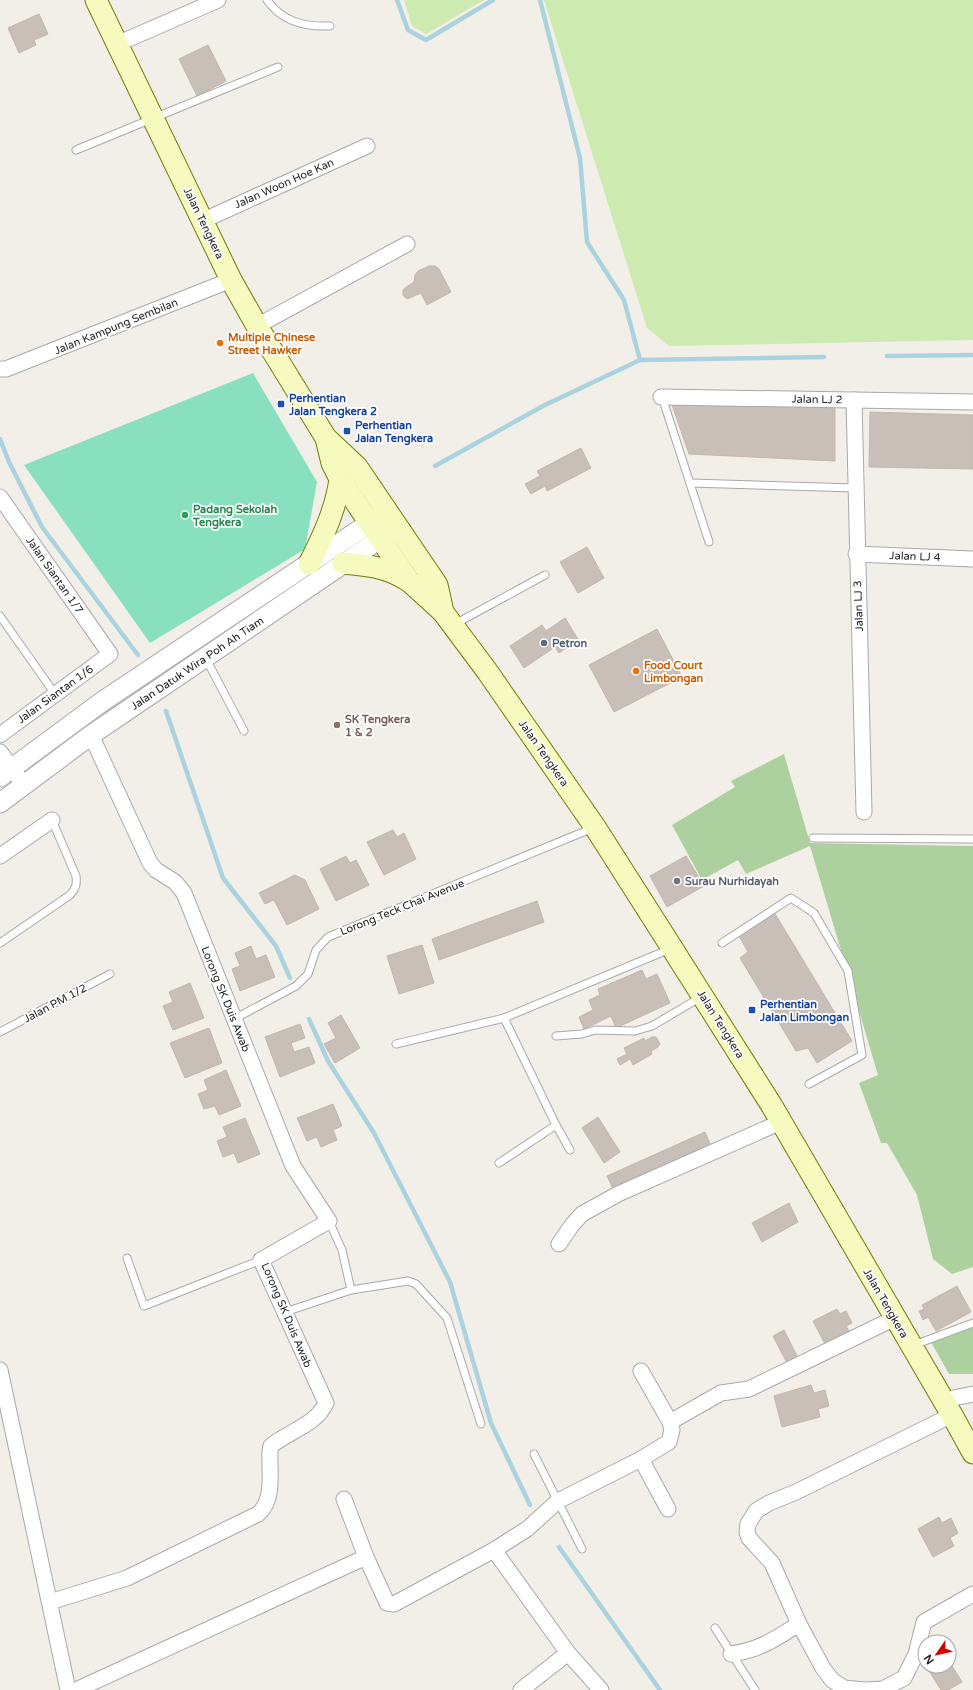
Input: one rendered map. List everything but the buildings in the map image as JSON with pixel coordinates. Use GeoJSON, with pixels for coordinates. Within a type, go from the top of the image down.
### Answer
{"type":"FeatureCollection","features":[{"type":"Feature","properties":{"kind":"main road","name":"Jalan Tengkera"},"geometry":{"type":"LineString","coordinates":[[96,0],[231,280],[257,326],[326,438],[358,467],[437,585],[448,619]]}},
{"type":"Feature","properties":{"kind":"main road","name":"Jalan Tengkera"},"geometry":{"type":"LineString","coordinates":[[326,438],[332,463],[340,479],[374,531],[409,581],[448,619],[538,742],[595,827],[703,996],[781,1122],[948,1407],[973,1453]]}},
{"type":"Feature","properties":{"kind":"main road"},"geometry":{"type":"LineString","coordinates":[[309,564],[330,520],[340,479]]}},
{"type":"Feature","properties":{"kind":"main road"},"geometry":{"type":"LineString","coordinates":[[343,563],[382,568],[409,581]]}},
{"type":"Feature","properties":{"kind":"street"},"geometry":{"type":"LineString","coordinates":[[118,44],[218,0]]}},
{"type":"Feature","properties":{"kind":"street","name":"Jalan Woon Hoe Kan"},"geometry":{"type":"LineString","coordinates":[[202,221],[367,146]]}},
{"type":"Feature","properties":{"kind":"street"},"geometry":{"type":"LineString","coordinates":[[257,326],[407,244]]}},
{"type":"Feature","properties":{"kind":"street","name":"Jalan Kampung Sembilan"},"geometry":{"type":"LineString","coordinates":[[0,369],[10,368],[231,280]]}},
{"type":"Feature","properties":{"kind":"street","name":"Jalan LJ 2"},"geometry":{"type":"LineString","coordinates":[[662,397],[973,402]]}},
{"type":"Feature","properties":{"kind":"street","name":"Jalan LJ 3"},"geometry":{"type":"LineString","coordinates":[[854,400],[856,554],[864,812]]}},
{"type":"Feature","properties":{"kind":"street","name":"Jalan Siantan 1/7"},"geometry":{"type":"LineString","coordinates":[[0,497],[110,654]]}},
{"type":"Feature","properties":{"kind":"street","name":"Jalan Datuk Wira Poh Ah Tiam"},"geometry":{"type":"LineString","coordinates":[[6,773],[103,701],[309,564],[374,531],[392,519]]}},
{"type":"Feature","properties":{"kind":"street","name":"Jalan Datuk Wira Poh Ah Tiam"},"geometry":{"type":"LineString","coordinates":[[0,803],[92,735],[205,656],[343,563],[374,531]]}},
{"type":"Feature","properties":{"kind":"street","name":"Jalan LJ 4"},"geometry":{"type":"LineString","coordinates":[[856,554],[973,559]]}},
{"type":"Feature","properties":{"kind":"street","name":"Jalan Siantan 1/6"},"geometry":{"type":"LineString","coordinates":[[0,734],[110,654]]}},
{"type":"Feature","properties":{"kind":"street","name":"Lorong SK Duis Awab"},"geometry":{"type":"LineString","coordinates":[[50,1602],[127,1578],[258,1514],[264,1509],[268,1500],[271,1446],[316,1418],[323,1411],[326,1403],[261,1260],[329,1221],[293,1166],[184,893],[175,882],[156,870],[150,862],[92,735]]}},
{"type":"Feature","properties":{"kind":"street"},"geometry":{"type":"LineString","coordinates":[[0,752],[6,773],[24,785]]}},
{"type":"Feature","properties":{"kind":"street"},"geometry":{"type":"LineString","coordinates":[[0,856],[52,820]]}},
{"type":"Feature","properties":{"kind":"street"},"geometry":{"type":"LineString","coordinates":[[559,1244],[572,1225],[582,1214],[618,1194],[781,1122]]}},
{"type":"Feature","properties":{"kind":"street"},"geometry":{"type":"LineString","coordinates":[[670,1422],[721,1394],[749,1389],[895,1318]]}},
{"type":"Feature","properties":{"kind":"street"},"geometry":{"type":"LineString","coordinates":[[0,1370],[68,1690]]}},
{"type":"Feature","properties":{"kind":"street"},"geometry":{"type":"LineString","coordinates":[[344,1499],[366,1557],[387,1603],[394,1604],[494,1550],[527,1529],[558,1501],[641,1459],[669,1442],[672,1436],[670,1422],[641,1371]]}},
{"type":"Feature","properties":{"kind":"street"},"geometry":{"type":"LineString","coordinates":[[973,1394],[796,1492],[769,1503],[756,1511],[748,1524],[747,1532],[749,1538],[772,1563],[799,1624],[823,1668],[832,1680],[844,1688],[883,1689],[904,1678],[916,1654],[924,1622],[973,1594]]}},
{"type":"Feature","properties":{"kind":"street"},"geometry":{"type":"LineString","coordinates":[[641,1459],[668,1509]]}},
{"type":"Feature","properties":{"kind":"street"},"geometry":{"type":"LineString","coordinates":[[494,1550],[568,1653],[601,1690]]}},
{"type":"Feature","properties":{"kind":"street"},"geometry":{"type":"LineString","coordinates":[[76,1690],[366,1557]]}},
{"type":"Feature","properties":{"kind":"street"},"geometry":{"type":"LineString","coordinates":[[731,1654],[748,1652],[763,1646],[799,1624]]}},
{"type":"Feature","properties":{"kind":"street"},"geometry":{"type":"LineString","coordinates":[[521,1690],[568,1653]]}},
{"type":"Feature","properties":{"kind":"lane"},"geometry":{"type":"LineString","coordinates":[[267,0],[276,11],[293,21],[313,26],[330,26]]}},
{"type":"Feature","properties":{"kind":"lane"},"geometry":{"type":"LineString","coordinates":[[76,150],[278,67]]}},
{"type":"Feature","properties":{"kind":"lane"},"geometry":{"type":"LineString","coordinates":[[662,397],[709,542]]}},
{"type":"Feature","properties":{"kind":"lane"},"geometry":{"type":"LineString","coordinates":[[691,483],[855,488]]}},
{"type":"Feature","properties":{"kind":"lane"},"geometry":{"type":"LineString","coordinates":[[448,619],[545,575]]}},
{"type":"Feature","properties":{"kind":"lane"},"geometry":{"type":"LineString","coordinates":[[0,616],[55,694]]}},
{"type":"Feature","properties":{"kind":"lane"},"geometry":{"type":"LineString","coordinates":[[205,656],[244,731]]}},
{"type":"Feature","properties":{"kind":"lane"},"geometry":{"type":"LineString","coordinates":[[0,943],[70,896],[75,890],[77,883],[76,876],[52,820]]}},
{"type":"Feature","properties":{"kind":"lane","name":"Lorong Teck Chai Avenue"},"geometry":{"type":"LineString","coordinates":[[234,1019],[296,986],[308,974],[316,950],[328,937],[595,827]]}},
{"type":"Feature","properties":{"kind":"lane"},"geometry":{"type":"LineString","coordinates":[[813,838],[973,838]]}},
{"type":"Feature","properties":{"kind":"lane"},"geometry":{"type":"LineString","coordinates":[[722,943],[790,898],[814,913],[848,971],[862,1055],[809,1084]]}},
{"type":"Feature","properties":{"kind":"lane"},"geometry":{"type":"LineString","coordinates":[[396,1044],[504,1018],[672,948]]}},
{"type":"Feature","properties":{"kind":"lane","name":"Jalan PM 1/2"},"geometry":{"type":"LineString","coordinates":[[0,1032],[110,974]]}},
{"type":"Feature","properties":{"kind":"lane"},"geometry":{"type":"LineString","coordinates":[[556,1036],[605,1030],[635,1032],[652,1026],[703,996]]}},
{"type":"Feature","properties":{"kind":"lane"},"geometry":{"type":"LineString","coordinates":[[504,1018],[556,1125],[570,1150]]}},
{"type":"Feature","properties":{"kind":"lane"},"geometry":{"type":"LineString","coordinates":[[499,1163],[556,1125]]}},
{"type":"Feature","properties":{"kind":"lane"},"geometry":{"type":"LineString","coordinates":[[329,1221],[342,1250],[351,1290]]}},
{"type":"Feature","properties":{"kind":"lane"},"geometry":{"type":"LineString","coordinates":[[126,1258],[144,1306],[261,1260]]}},
{"type":"Feature","properties":{"kind":"lane"},"geometry":{"type":"LineString","coordinates":[[285,1312],[351,1290],[408,1281],[416,1284],[447,1318],[481,1424]]}},
{"type":"Feature","properties":{"kind":"lane"},"geometry":{"type":"LineString","coordinates":[[912,1346],[973,1323]]}},
{"type":"Feature","properties":{"kind":"lane"},"geometry":{"type":"LineString","coordinates":[[534,1454],[582,1549]]}},
{"type":"Feature","properties":{"kind":"lane"},"geometry":{"type":"LineString","coordinates":[[715,1628],[755,1690]]}},
{"type":"Feature","properties":{"kind":"green space"},"geometry":{"type":"Polygon","coordinates":[[[404,0],[484,0],[426,34],[412,26],[404,0]]]}},
{"type":"Feature","properties":{"kind":"green space"},"geometry":{"type":"Polygon","coordinates":[[[544,0],[973,0],[973,340],[669,346],[647,328],[544,0]]]}},
{"type":"Feature","properties":{"kind":"green space","name":"Padang Sekolah Tengkera"},"geometry":{"type":"Polygon","coordinates":[[[253,373],[317,482],[305,549],[150,643],[24,465],[253,373]]]}},
{"type":"Feature","properties":{"kind":"green space"},"geometry":{"type":"Polygon","coordinates":[[[784,754],[810,843],[973,846],[973,1267],[952,1274],[933,1259],[917,1195],[887,1143],[881,1143],[859,1083],[878,1075],[810,846],[746,874],[738,860],[702,880],[672,825],[735,787],[731,781],[784,754]]]}},
{"type":"Feature","properties":{"kind":"green space"},"geometry":{"type":"Polygon","coordinates":[[[973,1325],[973,1374],[949,1374],[931,1342],[973,1325]]]}},
{"type":"Feature","properties":{"kind":"waterway"},"geometry":{"type":"LineString","coordinates":[[397,0],[408,30],[426,40],[493,0]]}},
{"type":"Feature","properties":{"kind":"waterway"},"geometry":{"type":"LineString","coordinates":[[540,0],[580,158],[587,242],[624,300],[640,360]]}},
{"type":"Feature","properties":{"kind":"waterway"},"geometry":{"type":"LineString","coordinates":[[887,356],[973,355]]}},
{"type":"Feature","properties":{"kind":"waterway"},"geometry":{"type":"LineString","coordinates":[[435,466],[543,406],[640,360],[824,357]]}},
{"type":"Feature","properties":{"kind":"waterway"},"geometry":{"type":"LineString","coordinates":[[0,439],[9,462],[42,527],[138,655]]}},
{"type":"Feature","properties":{"kind":"waterway"},"geometry":{"type":"LineString","coordinates":[[166,711],[223,878],[276,946],[290,978]]}},
{"type":"Feature","properties":{"kind":"waterway"},"geometry":{"type":"LineString","coordinates":[[309,1019],[328,1061],[374,1133],[450,1282],[491,1423],[530,1505]]}},
{"type":"Feature","properties":{"kind":"waterway"},"geometry":{"type":"LineString","coordinates":[[559,1547],[660,1690]]}},
{"type":"Feature","properties":{"kind":"place","name":"Multiple Chinese Street Hawker"},"geometry":{"type":"Point","coordinates":[220,343]}},
{"type":"Feature","properties":{"kind":"place","name":"Perhentian Jalan Tengkera 2"},"geometry":{"type":"Point","coordinates":[281,404]}},
{"type":"Feature","properties":{"kind":"place","name":"Perhentian Jalan Tengkera"},"geometry":{"type":"Point","coordinates":[347,431]}},
{"type":"Feature","properties":{"kind":"place","name":"Padang Sekolah Tengkera"},"geometry":{"type":"Point","coordinates":[185,515]}},
{"type":"Feature","properties":{"kind":"place","name":"Petron"},"geometry":{"type":"Point","coordinates":[544,643]}},
{"type":"Feature","properties":{"kind":"place","name":"Food Court Limbongan"},"geometry":{"type":"Point","coordinates":[636,671]}},
{"type":"Feature","properties":{"kind":"place","name":"SK Tengkera 1 & 2"},"geometry":{"type":"Point","coordinates":[337,725]}},
{"type":"Feature","properties":{"kind":"place","name":"Surau Nurhidayah"},"geometry":{"type":"Point","coordinates":[677,881]}},
{"type":"Feature","properties":{"kind":"place","name":"Perhentian Jalan Limbongan"},"geometry":{"type":"Point","coordinates":[752,1010]}}]}
